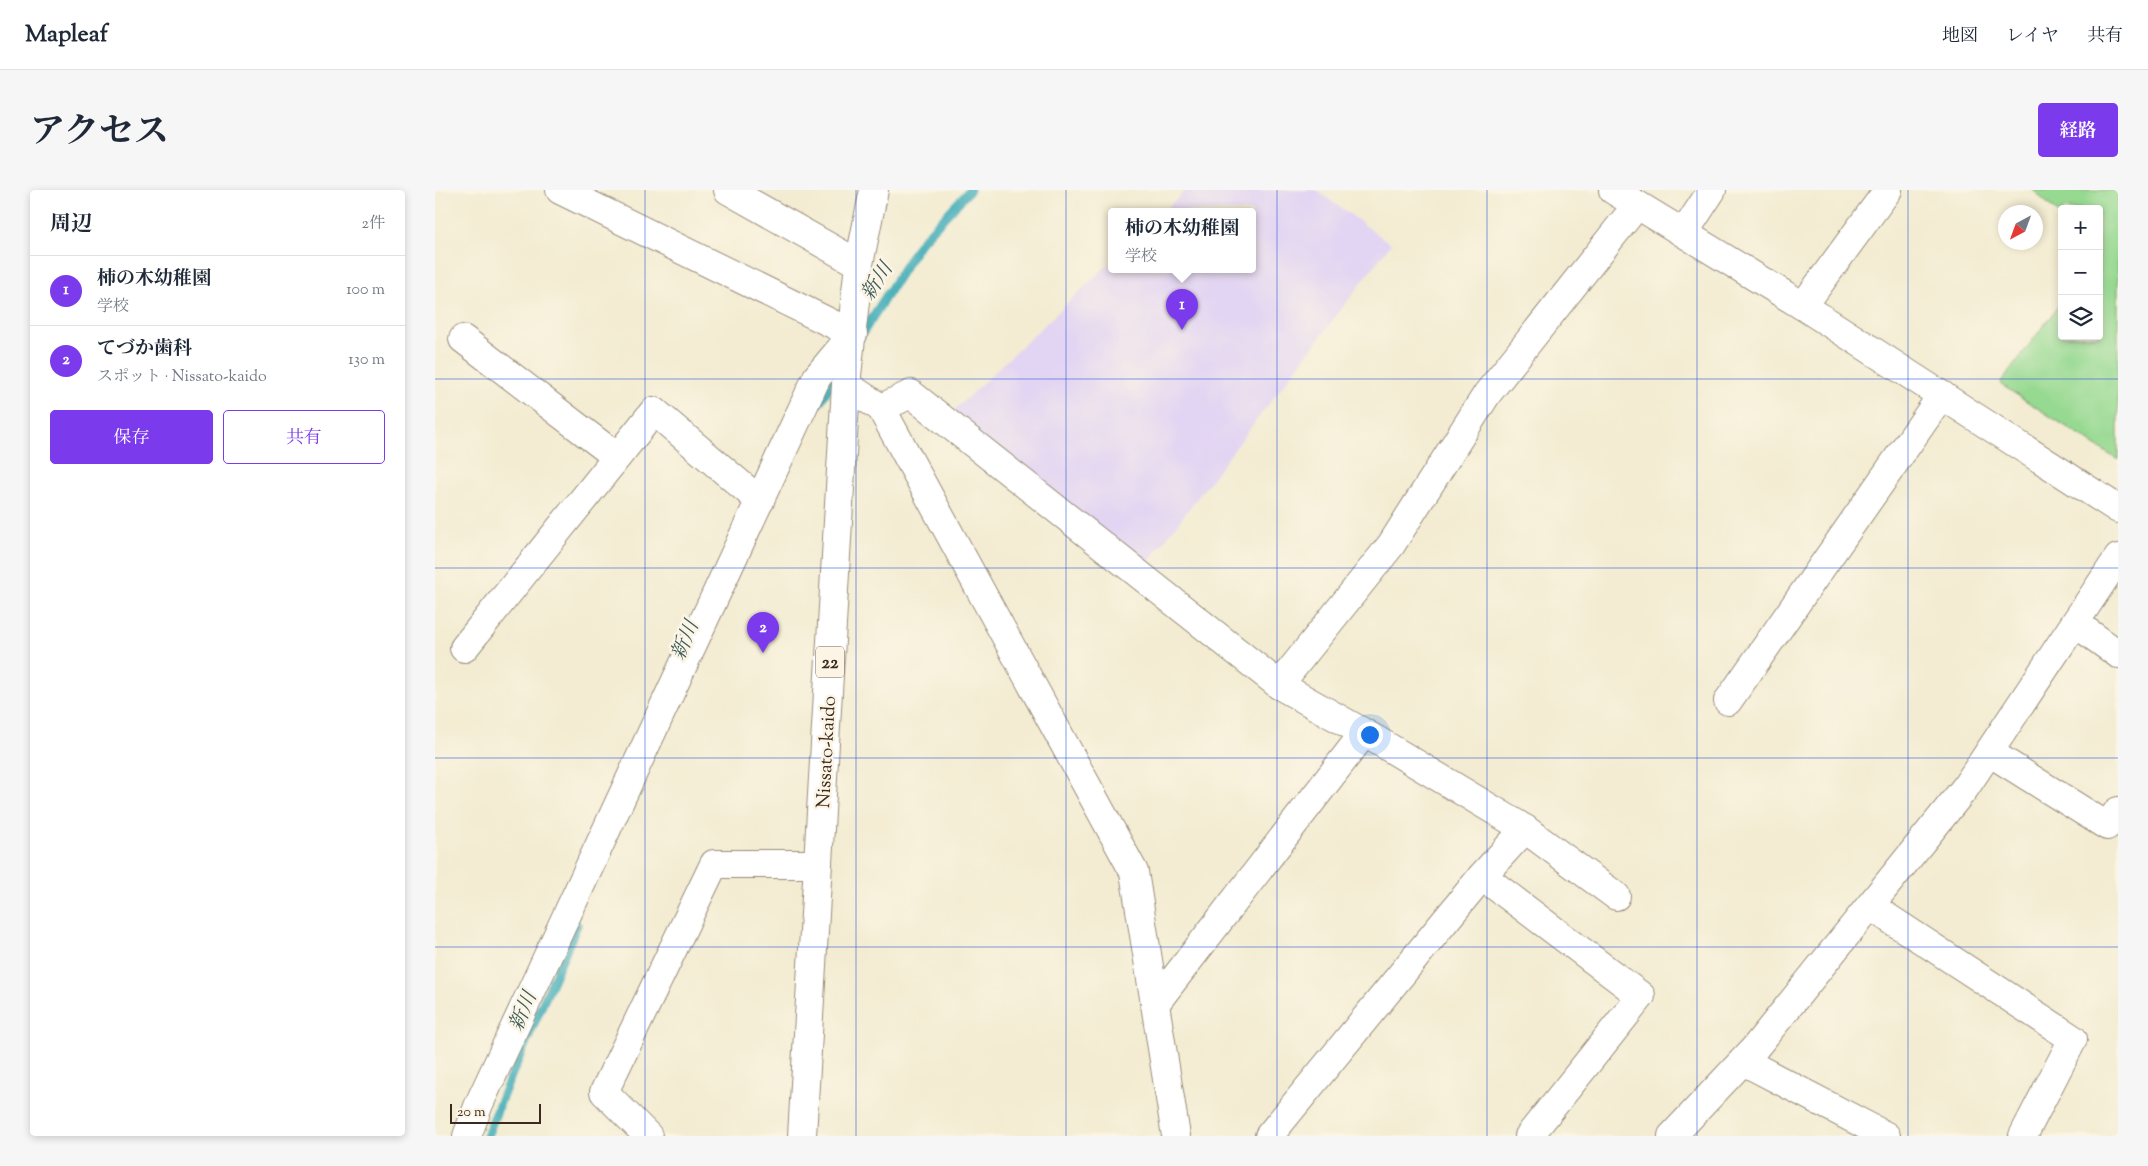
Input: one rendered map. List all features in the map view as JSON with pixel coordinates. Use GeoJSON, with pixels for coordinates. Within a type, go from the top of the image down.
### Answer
{"type":"FeatureCollection","features":[{"type":"Feature","properties":{"kind":"street"},"geometry":{"type":"LineString","coordinates":[[467,1136],[479,1104],[817,376],[853,334],[560,190]]}},
{"type":"Feature","properties":{"kind":"street"},"geometry":{"type":"LineString","coordinates":[[728,190],[859,264]]}},
{"type":"Feature","properties":{"kind":"street","name":"Nissato-kaido"},"geometry":{"type":"LineString","coordinates":[[802,1136],[846,385],[853,334],[859,264],[874,190]]}},
{"type":"Feature","properties":{"kind":"street"},"geometry":{"type":"LineString","coordinates":[[1613,190],[1803,306],[2118,509]]}},
{"type":"Feature","properties":{"kind":"street"},"geometry":{"type":"LineString","coordinates":[[1684,233],[1712,190]]}},
{"type":"Feature","properties":{"kind":"street"},"geometry":{"type":"LineString","coordinates":[[1803,306],[1887,190]]}},
{"type":"Feature","properties":{"kind":"street"},"geometry":{"type":"LineString","coordinates":[[1279,685],[1391,545],[1487,394],[1637,205]]}},
{"type":"Feature","properties":{"kind":"street"},"geometry":{"type":"LineString","coordinates":[[463,339],[617,457]]}},
{"type":"Feature","properties":{"kind":"street"},"geometry":{"type":"LineString","coordinates":[[846,385],[881,408],[1134,872],[1176,1136]]}},
{"type":"Feature","properties":{"kind":"street"},"geometry":{"type":"LineString","coordinates":[[881,408],[911,394],[1279,685],[1364,733],[1525,829],[1616,896]]}},
{"type":"Feature","properties":{"kind":"street"},"geometry":{"type":"LineString","coordinates":[[1728,702],[1942,395]]}},
{"type":"Feature","properties":{"kind":"street"},"geometry":{"type":"LineString","coordinates":[[464,648],[654,411],[759,500]]}},
{"type":"Feature","properties":{"kind":"street"},"geometry":{"type":"LineString","coordinates":[[1672,1136],[1743,1061],[1965,788],[2118,558]]}},
{"type":"Feature","properties":{"kind":"street"},"geometry":{"type":"LineString","coordinates":[[2075,623],[2118,654]]}},
{"type":"Feature","properties":{"kind":"street"},"geometry":{"type":"LineString","coordinates":[[1155,1004],[1364,733]]}},
{"type":"Feature","properties":{"kind":"street"},"geometry":{"type":"LineString","coordinates":[[1989,752],[2107,826],[2118,811]]}},
{"type":"Feature","properties":{"kind":"street"},"geometry":{"type":"LineString","coordinates":[[1269,1136],[1482,876],[1525,829]]}},
{"type":"Feature","properties":{"kind":"street"},"geometry":{"type":"LineString","coordinates":[[648,1136],[604,1092],[714,864],[818,864]]}},
{"type":"Feature","properties":{"kind":"street"},"geometry":{"type":"LineString","coordinates":[[1482,876],[1641,996],[1529,1136]]}},
{"type":"Feature","properties":{"kind":"street"},"geometry":{"type":"LineString","coordinates":[[1870,906],[2073,1039],[2023,1136]]}},
{"type":"Feature","properties":{"kind":"street"},"geometry":{"type":"LineString","coordinates":[[1743,1061],[1886,1136]]}},
{"type":"Feature","properties":{"kind":"shaded area"},"geometry":{"type":"Polygon","coordinates":[[[1186,190],[1316,190],[1391,244],[1143,569],[948,416],[1108,265],[1108,273],[1256,273],[1256,208],[1167,208],[1186,190]]]}},
{"type":"Feature","properties":{"kind":"green space"},"geometry":{"type":"Polygon","coordinates":[[[2033,190],[2118,190],[2118,460],[2000,384],[2058,306],[2058,340],[2103,340],[2103,205],[2058,205],[2058,213],[2033,190]]]}},
{"type":"Feature","properties":{"kind":"waterway","name":"新川"},"geometry":{"type":"LineString","coordinates":[[860,337],[920,243],[970,190]]}},
{"type":"Feature","properties":{"kind":"waterway","name":"新川"},"geometry":{"type":"LineString","coordinates":[[819,403],[839,371]]}},
{"type":"Feature","properties":{"kind":"waterway","name":"新川"},"geometry":{"type":"LineString","coordinates":[[487,1136],[577,925]]}},
{"type":"Feature","properties":{"kind":"place","name":"柿の木幼稚園"},"geometry":{"type":"Point","coordinates":[1182,330]}},
{"type":"Feature","properties":{"kind":"place","name":"てづか歯科"},"geometry":{"type":"Point","coordinates":[763,653]}}]}
